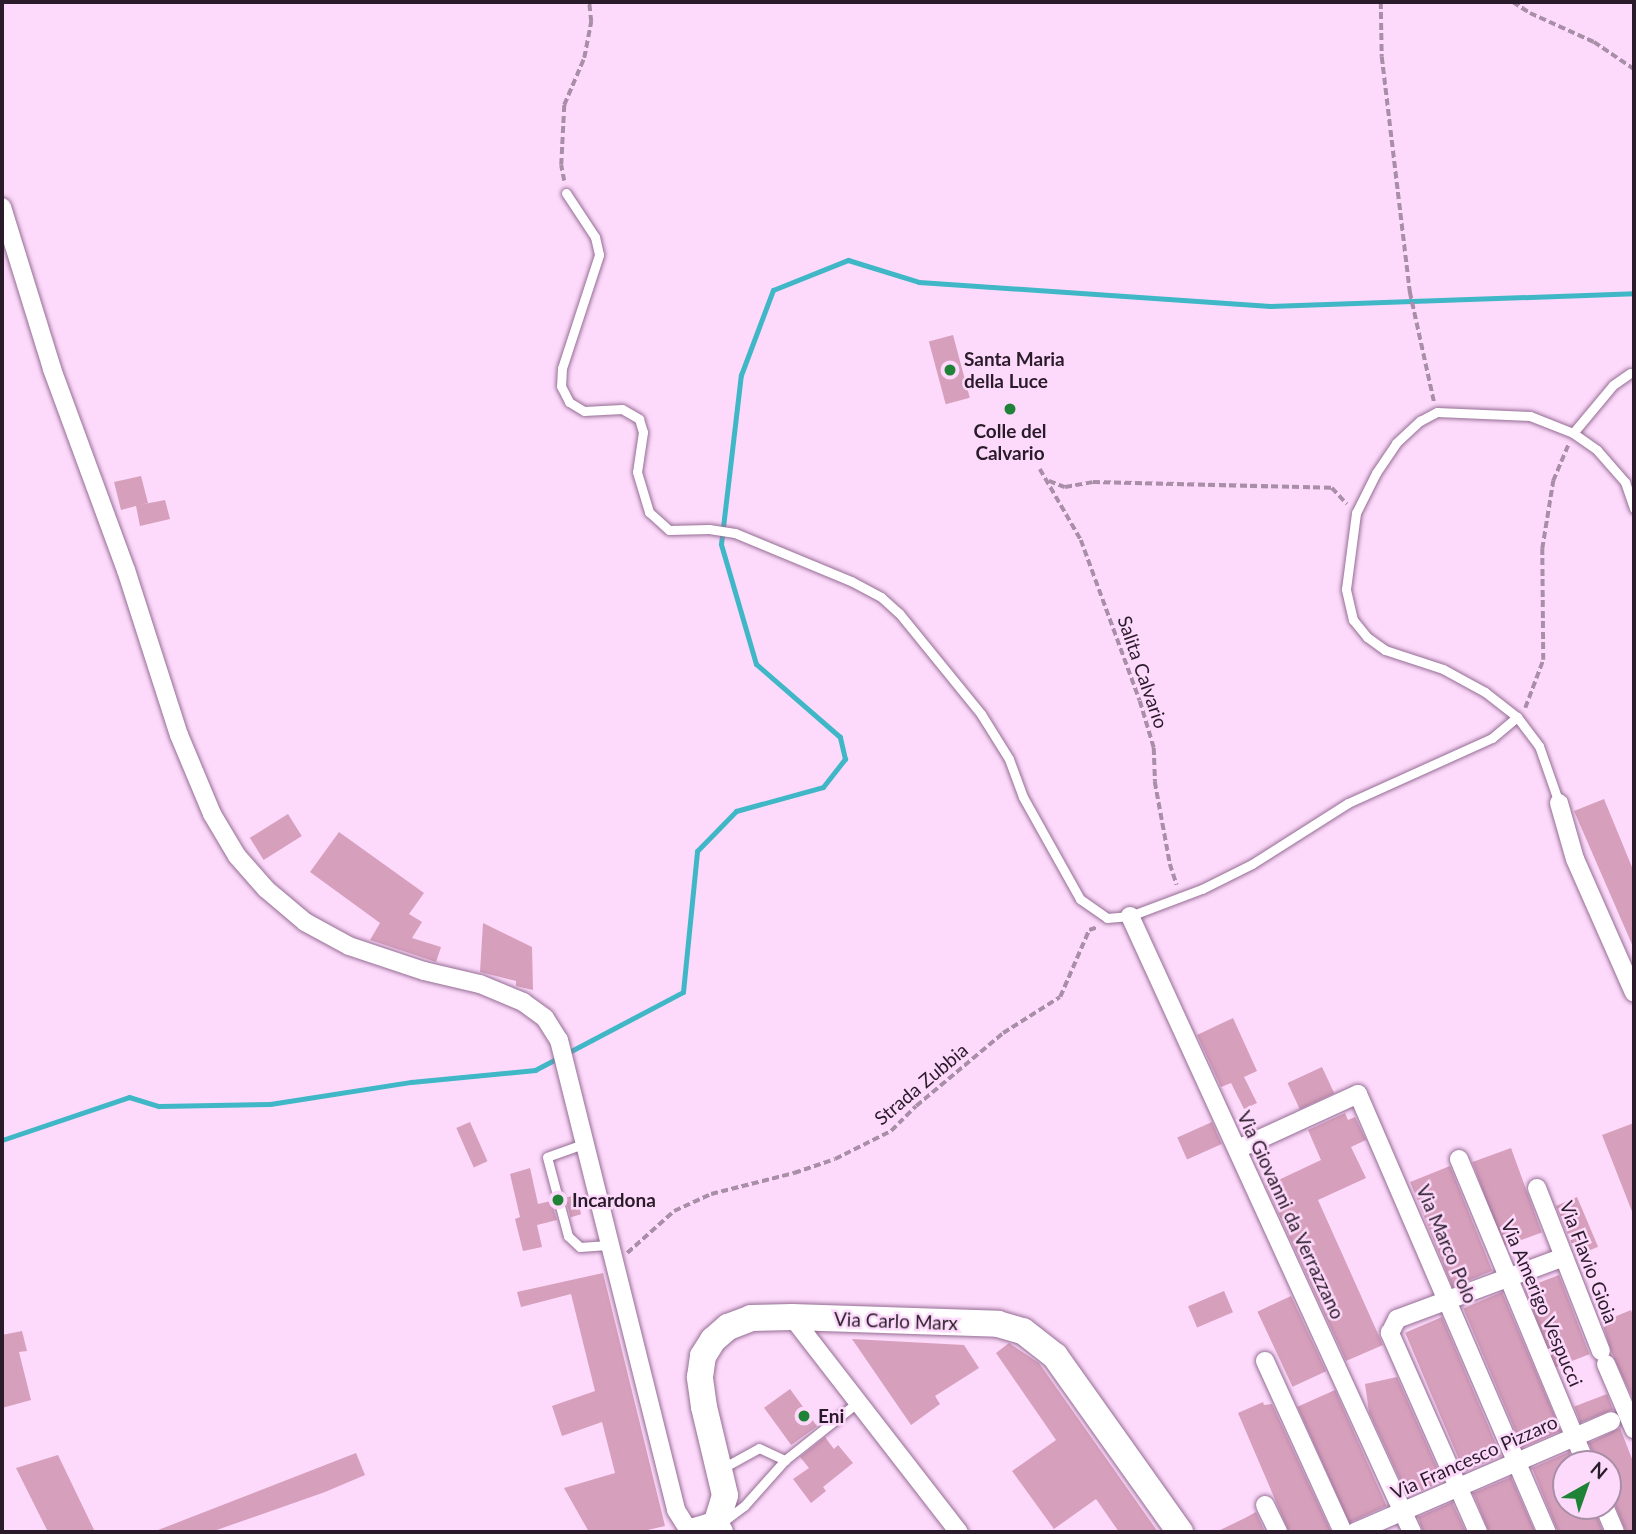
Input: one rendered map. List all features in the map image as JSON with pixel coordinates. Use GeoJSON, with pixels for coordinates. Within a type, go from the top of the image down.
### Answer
{"type":"FeatureCollection","features":[{"type":"Feature","properties":{"kind":"main road","name":"Via Carlo Marx"},"geometry":{"type":"LineString","coordinates":[[704,1531],[725,1494],[704,1407],[700,1377],[704,1356],[713,1340],[728,1327],[751,1318],[792,1317],[998,1324],[1023,1331],[1055,1356],[1180,1532]]}},
{"type":"Feature","properties":{"kind":"street"},"geometry":{"type":"LineString","coordinates":[[2,207],[52,369],[126,570],[179,735],[212,814],[237,856],[266,889],[305,922],[349,946],[424,971],[480,984],[523,1002],[545,1018],[559,1040],[676,1510],[704,1531]]}},
{"type":"Feature","properties":{"kind":"street"},"geometry":{"type":"LineString","coordinates":[[1559,803],[1575,859],[1634,993]]}},
{"type":"Feature","properties":{"kind":"street","name":"Via Giovanni da Verrazzano"},"geometry":{"type":"LineString","coordinates":[[1130,916],[1412,1532]]}},
{"type":"Feature","properties":{"kind":"street","name":"Via Marco Polo"},"geometry":{"type":"LineString","coordinates":[[1238,1149],[1358,1094],[1547,1532]]}},
{"type":"Feature","properties":{"kind":"street","name":"Via Amerigo Vespucci"},"geometry":{"type":"LineString","coordinates":[[1459,1159],[1581,1450]]}},
{"type":"Feature","properties":{"kind":"street","name":"Via Flavio Gioia"},"geometry":{"type":"LineString","coordinates":[[1537,1188],[1627,1420]]}},
{"type":"Feature","properties":{"kind":"street"},"geometry":{"type":"LineString","coordinates":[[1478,1532],[1390,1332],[1397,1320],[1564,1257]]}},
{"type":"Feature","properties":{"kind":"street"},"geometry":{"type":"LineString","coordinates":[[792,1317],[959,1532]]}},
{"type":"Feature","properties":{"kind":"street"},"geometry":{"type":"LineString","coordinates":[[1265,1361],[1343,1532]]}},
{"type":"Feature","properties":{"kind":"street","name":"Via Francesco Pizzaro"},"geometry":{"type":"LineString","coordinates":[[1355,1532],[1459,1489],[1575,1436],[1627,1420]]}},
{"type":"Feature","properties":{"kind":"street"},"geometry":{"type":"LineString","coordinates":[[1265,1505],[1278,1532]]}},
{"type":"Feature","properties":{"kind":"lane"},"geometry":{"type":"LineString","coordinates":[[566,193],[595,237],[599,255],[562,368],[564,394],[569,402],[584,411],[622,409],[635,414],[643,432],[637,472],[649,513],[669,530],[709,529],[735,533],[851,581],[881,597],[899,612],[981,714],[1009,759],[1040,830],[1080,899],[1107,918],[1130,916],[1181,897],[1252,864],[1348,803],[1492,738],[1517,717]]}},
{"type":"Feature","properties":{"kind":"lane"},"geometry":{"type":"LineString","coordinates":[[1573,433],[1613,385],[1630,373]]}},
{"type":"Feature","properties":{"kind":"lane"},"geometry":{"type":"LineString","coordinates":[[1559,803],[1539,746],[1517,717],[1485,692],[1443,669],[1385,650],[1367,637],[1353,620],[1346,589],[1356,513],[1376,473],[1396,443],[1420,421],[1437,412],[1530,416],[1573,433],[1597,450],[1625,482],[1634,508]]}},
{"type":"Feature","properties":{"kind":"lane"},"geometry":{"type":"LineString","coordinates":[[586,1143],[547,1157],[568,1236],[580,1247],[612,1251]]}},
{"type":"Feature","properties":{"kind":"lane"},"geometry":{"type":"LineString","coordinates":[[704,1531],[744,1506],[785,1460],[858,1402]]}},
{"type":"Feature","properties":{"kind":"lane"},"geometry":{"type":"LineString","coordinates":[[720,1470],[759,1448],[785,1460]]}},
{"type":"Feature","properties":{"kind":"path"},"geometry":{"type":"LineString","coordinates":[[566,193],[561,164],[564,105],[584,58],[591,22],[589,2]]}},
{"type":"Feature","properties":{"kind":"path"},"geometry":{"type":"LineString","coordinates":[[1381,2],[1382,57],[1410,292],[1437,412]]}},
{"type":"Feature","properties":{"kind":"path"},"geometry":{"type":"LineString","coordinates":[[1513,2],[1530,13],[1594,42],[1634,69]]}},
{"type":"Feature","properties":{"kind":"path"},"geometry":{"type":"LineString","coordinates":[[1517,717],[1530,703],[1543,660],[1542,549],[1553,481],[1573,433]]}},
{"type":"Feature","properties":{"kind":"path","name":"Salita Calvario"},"geometry":{"type":"LineString","coordinates":[[1181,897],[1170,864],[1154,782],[1154,748],[1140,701],[1081,540],[1040,469],[1049,482],[1065,487],[1093,482],[1332,488],[1356,513]]}},
{"type":"Feature","properties":{"kind":"path","name":"Strada Zubbia"},"geometry":{"type":"LineString","coordinates":[[612,1251],[626,1254],[674,1211],[711,1194],[794,1173],[835,1159],[891,1131],[916,1106],[1003,1033],[1060,997],[1089,930],[1130,916]]}},
{"type":"Feature","properties":{"kind":"building","name":"Santa Maria della Luce"},"geometry":{"type":"Polygon","coordinates":[[[953,335],[970,398],[946,404],[929,341],[953,335]]]}},
{"type":"Feature","properties":{"kind":"building"},"geometry":{"type":"Polygon","coordinates":[[[141,476],[148,503],[139,505],[165,500],[170,519],[140,526],[136,506],[121,510],[114,482],[141,476]]]}},
{"type":"Feature","properties":{"kind":"building"},"geometry":{"type":"Polygon","coordinates":[[[1604,799],[1634,872],[1634,949],[1574,811],[1604,799]]]}},
{"type":"Feature","properties":{"kind":"building"},"geometry":{"type":"Polygon","coordinates":[[[288,814],[302,836],[264,860],[250,838],[288,814]]]}},
{"type":"Feature","properties":{"kind":"building"},"geometry":{"type":"Polygon","coordinates":[[[339,832],[424,893],[409,914],[422,922],[412,938],[441,947],[436,962],[370,940],[380,923],[310,872],[339,832]]]}},
{"type":"Feature","properties":{"kind":"building"},"geometry":{"type":"Polygon","coordinates":[[[483,923],[532,947],[533,990],[516,986],[516,981],[480,972],[483,923]]]}},
{"type":"Feature","properties":{"kind":"building"},"geometry":{"type":"Polygon","coordinates":[[[1233,1018],[1257,1071],[1244,1077],[1257,1103],[1244,1109],[1231,1083],[1221,1087],[1197,1035],[1233,1018]]]}},
{"type":"Feature","properties":{"kind":"building"},"geometry":{"type":"Polygon","coordinates":[[[1322,1067],[1334,1093],[1300,1109],[1288,1083],[1322,1067]]]}},
{"type":"Feature","properties":{"kind":"building"},"geometry":{"type":"Polygon","coordinates":[[[1345,1113],[1348,1120],[1355,1117],[1366,1140],[1351,1147],[1366,1178],[1318,1200],[1383,1345],[1346,1361],[1266,1186],[1321,1160],[1308,1130],[1345,1113]]]}},
{"type":"Feature","properties":{"kind":"building"},"geometry":{"type":"Polygon","coordinates":[[[470,1122],[487,1161],[474,1167],[456,1128],[470,1122]]]}},
{"type":"Feature","properties":{"kind":"building"},"geometry":{"type":"Polygon","coordinates":[[[1212,1122],[1222,1144],[1187,1159],[1177,1137],[1212,1122]]]}},
{"type":"Feature","properties":{"kind":"building"},"geometry":{"type":"Polygon","coordinates":[[[1634,1123],[1634,1214],[1633,1214],[1602,1135],[1634,1123]]]}},
{"type":"Feature","properties":{"kind":"building"},"geometry":{"type":"Polygon","coordinates":[[[1511,1148],[1542,1233],[1503,1247],[1472,1162],[1511,1148]]]}},
{"type":"Feature","properties":{"kind":"building"},"geometry":{"type":"Polygon","coordinates":[[[1450,1166],[1492,1271],[1452,1287],[1410,1182],[1450,1166]]]}},
{"type":"Feature","properties":{"kind":"building"},"geometry":{"type":"Polygon","coordinates":[[[530,1168],[538,1204],[551,1201],[557,1220],[537,1225],[542,1247],[523,1251],[515,1219],[520,1217],[510,1174],[530,1168]]]}},
{"type":"Feature","properties":{"kind":"building"},"geometry":{"type":"Polygon","coordinates":[[[576,1195],[581,1214],[571,1217],[565,1198],[576,1195]]]}},
{"type":"Feature","properties":{"kind":"building"},"geometry":{"type":"Polygon","coordinates":[[[1577,1197],[1598,1247],[1577,1256],[1556,1206],[1577,1197]]]}},
{"type":"Feature","properties":{"kind":"building"},"geometry":{"type":"Polygon","coordinates":[[[603,1273],[665,1526],[639,1532],[589,1532],[564,1488],[615,1473],[602,1422],[562,1436],[552,1406],[595,1391],[571,1294],[521,1307],[517,1292],[603,1273]]]}},
{"type":"Feature","properties":{"kind":"building"},"geometry":{"type":"Polygon","coordinates":[[[1559,1275],[1589,1354],[1555,1368],[1524,1288],[1559,1275]]]}},
{"type":"Feature","properties":{"kind":"building"},"geometry":{"type":"Polygon","coordinates":[[[1224,1291],[1233,1312],[1197,1327],[1188,1306],[1224,1291]]]}},
{"type":"Feature","properties":{"kind":"building"},"geometry":{"type":"Polygon","coordinates":[[[1502,1292],[1561,1431],[1522,1447],[1463,1308],[1502,1292]]]}},
{"type":"Feature","properties":{"kind":"building"},"geometry":{"type":"Polygon","coordinates":[[[1291,1296],[1326,1371],[1293,1387],[1257,1312],[1291,1296]]]}},
{"type":"Feature","properties":{"kind":"building"},"geometry":{"type":"Polygon","coordinates":[[[1631,1310],[1634,1318],[1634,1401],[1612,1354],[1602,1322],[1631,1310]]]}},
{"type":"Feature","properties":{"kind":"building"},"geometry":{"type":"Polygon","coordinates":[[[1442,1317],[1501,1456],[1464,1472],[1405,1333],[1442,1317]]]}},
{"type":"Feature","properties":{"kind":"building"},"geometry":{"type":"Polygon","coordinates":[[[22,1331],[27,1351],[19,1352],[31,1400],[2,1408],[2,1335],[22,1331]]]}},
{"type":"Feature","properties":{"kind":"building"},"geometry":{"type":"Polygon","coordinates":[[[852,1339],[964,1345],[979,1368],[935,1396],[940,1404],[911,1425],[852,1339]]]}},
{"type":"Feature","properties":{"kind":"building"},"geometry":{"type":"Polygon","coordinates":[[[1009,1343],[1039,1363],[1158,1532],[1119,1532],[1096,1499],[1054,1529],[1012,1471],[1056,1440],[996,1353],[1009,1343]]]}},
{"type":"Feature","properties":{"kind":"building"},"geometry":{"type":"Polygon","coordinates":[[[1397,1377],[1443,1481],[1408,1497],[1369,1412],[1365,1384],[1397,1377]]]}},
{"type":"Feature","properties":{"kind":"building"},"geometry":{"type":"Polygon","coordinates":[[[790,1389],[817,1426],[791,1445],[764,1408],[790,1389]]]}},
{"type":"Feature","properties":{"kind":"building"},"geometry":{"type":"Polygon","coordinates":[[[1335,1390],[1387,1506],[1349,1523],[1298,1407],[1335,1390]]]}},
{"type":"Feature","properties":{"kind":"building"},"geometry":{"type":"Polygon","coordinates":[[[1607,1394],[1613,1410],[1580,1422],[1574,1407],[1607,1394]]]}},
{"type":"Feature","properties":{"kind":"building"},"geometry":{"type":"Polygon","coordinates":[[[1263,1402],[1264,1405],[1272,1404],[1331,1532],[1289,1532],[1238,1413],[1263,1402]]]}},
{"type":"Feature","properties":{"kind":"building"},"geometry":{"type":"Polygon","coordinates":[[[1620,1428],[1634,1464],[1634,1532],[1626,1532],[1621,1520],[1622,1450],[1592,1450],[1589,1443],[1620,1428]]]}},
{"type":"Feature","properties":{"kind":"building"},"geometry":{"type":"Polygon","coordinates":[[[825,1437],[834,1449],[838,1445],[853,1463],[823,1487],[826,1491],[811,1503],[793,1479],[809,1468],[800,1457],[825,1437]]]}},
{"type":"Feature","properties":{"kind":"building"},"geometry":{"type":"Polygon","coordinates":[[[356,1453],[365,1475],[325,1492],[211,1532],[153,1532],[356,1453]]]}},
{"type":"Feature","properties":{"kind":"building"},"geometry":{"type":"Polygon","coordinates":[[[58,1455],[95,1532],[48,1532],[16,1468],[58,1455]]]}},
{"type":"Feature","properties":{"kind":"building"},"geometry":{"type":"Polygon","coordinates":[[[1552,1459],[1552,1517],[1532,1468],[1552,1459]]]}},
{"type":"Feature","properties":{"kind":"building"},"geometry":{"type":"Polygon","coordinates":[[[1511,1477],[1535,1532],[1489,1532],[1473,1493],[1511,1477]]]}},
{"type":"Feature","properties":{"kind":"building"},"geometry":{"type":"Polygon","coordinates":[[[1452,1502],[1466,1532],[1423,1532],[1418,1517],[1452,1502]]]}},
{"type":"Feature","properties":{"kind":"building"},"geometry":{"type":"Polygon","coordinates":[[[1256,1512],[1265,1532],[1216,1532],[1245,1518],[1256,1512]]]}},
{"type":"Feature","properties":{"kind":"building"},"geometry":{"type":"Polygon","coordinates":[[[1553,1520],[1598,1520],[1603,1532],[1558,1532],[1553,1520]]]}},
{"type":"Feature","properties":{"kind":"waterway"},"geometry":{"type":"LineString","coordinates":[[2,1140],[129,1097],[159,1106],[270,1104],[411,1082],[535,1070],[683,992],[697,851],[736,811],[823,787],[845,759],[840,737],[756,664],[721,544],[741,375],[773,290],[848,260],[919,282],[1270,306],[1634,293]]}},
{"type":"Feature","properties":{"kind":"place","name":"Santa Maria della Luce"},"geometry":{"type":"Point","coordinates":[950,370]}},
{"type":"Feature","properties":{"kind":"place","name":"Colle del Calvario"},"geometry":{"type":"Point","coordinates":[1010,409]}},
{"type":"Feature","properties":{"kind":"place","name":"Incardona"},"geometry":{"type":"Point","coordinates":[558,1200]}},
{"type":"Feature","properties":{"kind":"place","name":"Eni"},"geometry":{"type":"Point","coordinates":[804,1416]}}]}
